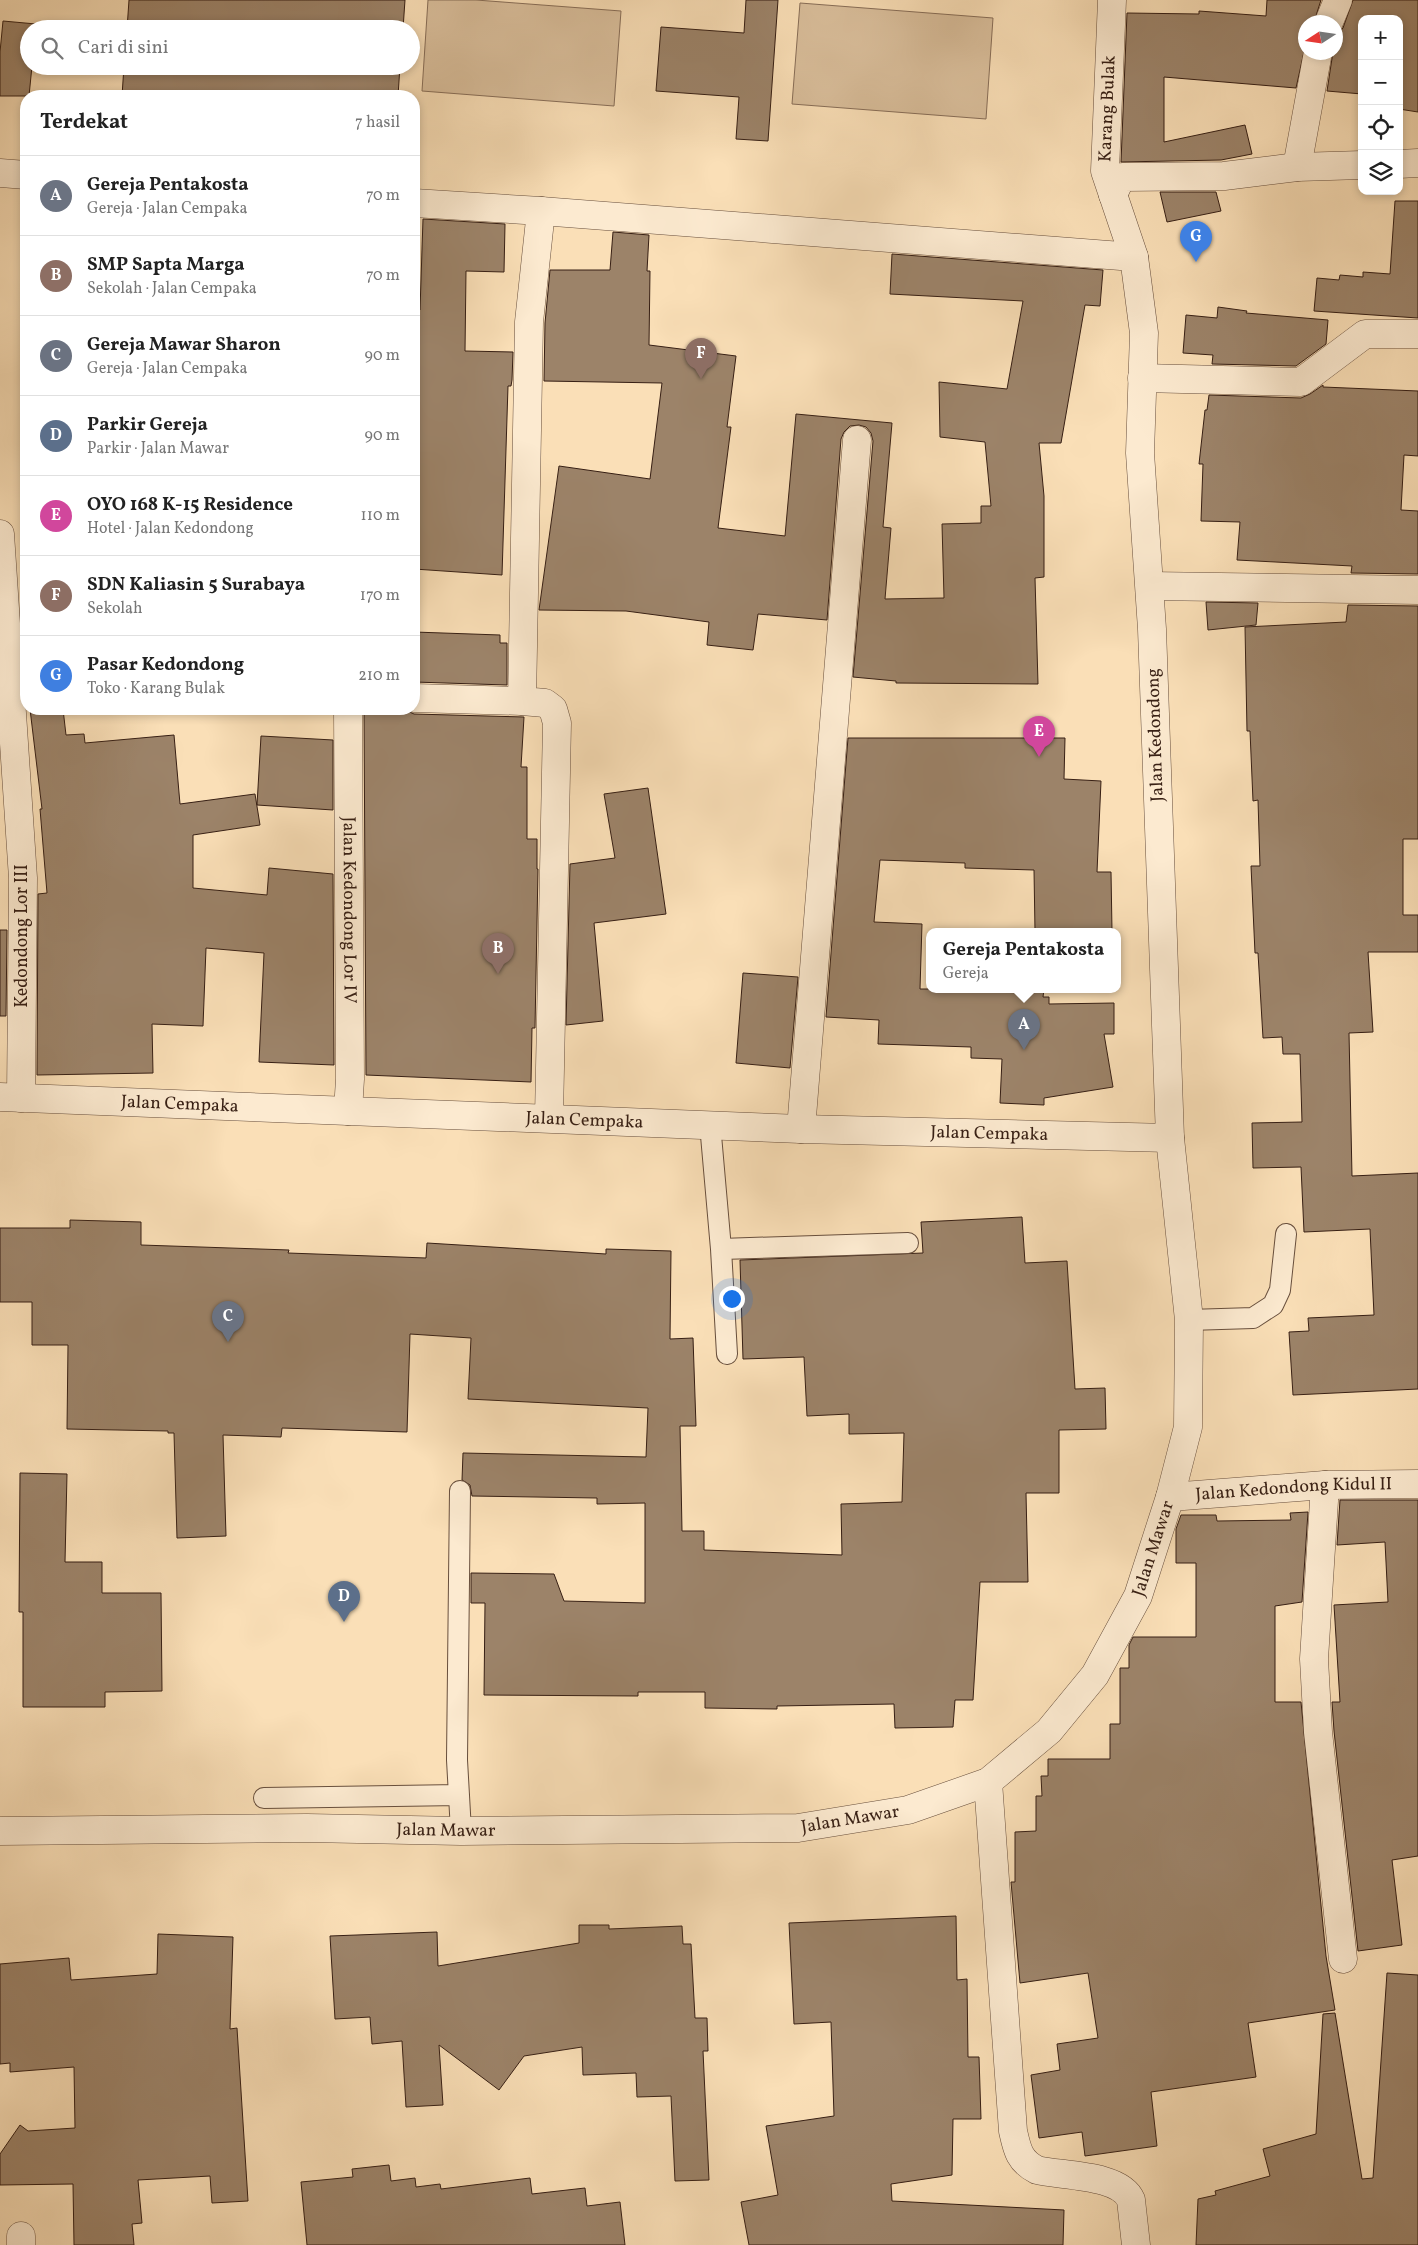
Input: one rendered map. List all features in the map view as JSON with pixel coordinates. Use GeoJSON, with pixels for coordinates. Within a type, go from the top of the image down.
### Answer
{"type":"FeatureCollection","features":[{"type":"Feature","properties":{"kind":"street","name":"Karang Bulak"},"geometry":{"type":"LineString","coordinates":[[1112,0],[1104,171],[1134,258],[1144,333]]}},
{"type":"Feature","properties":{"kind":"street"},"geometry":{"type":"LineString","coordinates":[[1332,15],[1338,0]]}},
{"type":"Feature","properties":{"kind":"street"},"geometry":{"type":"LineString","coordinates":[[1297,167],[1317,60]]}},
{"type":"Feature","properties":{"kind":"street"},"geometry":{"type":"LineString","coordinates":[[1403,164],[1418,163]]}},
{"type":"Feature","properties":{"kind":"street"},"geometry":{"type":"LineString","coordinates":[[1113,194],[1123,177],[1224,176],[1297,167],[1358,165]]}},
{"type":"Feature","properties":{"kind":"street"},"geometry":{"type":"LineString","coordinates":[[0,173],[20,175]]}},
{"type":"Feature","properties":{"kind":"street"},"geometry":{"type":"LineString","coordinates":[[420,204],[541,211],[1134,258]]}},
{"type":"Feature","properties":{"kind":"street"},"geometry":{"type":"LineString","coordinates":[[522,701],[529,322],[541,211]]}},
{"type":"Feature","properties":{"kind":"street","name":"Jalan Kedondong"},"geometry":{"type":"LineString","coordinates":[[1144,333],[1140,454],[1150,586],[1170,1138]]}},
{"type":"Feature","properties":{"kind":"street"},"geometry":{"type":"LineString","coordinates":[[1142,378],[1301,382],[1365,334],[1418,334]]}},
{"type":"Feature","properties":{"kind":"street"},"geometry":{"type":"LineString","coordinates":[[801,1129],[857,440]]}},
{"type":"Feature","properties":{"kind":"street","name":"Kedondong Lor III"},"geometry":{"type":"LineString","coordinates":[[0,534],[23,878],[10,1097]]}},
{"type":"Feature","properties":{"kind":"street"},"geometry":{"type":"LineString","coordinates":[[1150,586],[1418,590]]}},
{"type":"Feature","properties":{"kind":"street"},"geometry":{"type":"LineString","coordinates":[[420,698],[522,701],[545,704],[553,708],[556,723],[549,1118]]}},
{"type":"Feature","properties":{"kind":"street","name":"Jalan Kedondong Lor IV"},"geometry":{"type":"LineString","coordinates":[[348,715],[350,1079],[348,1112]]}},
{"type":"Feature","properties":{"kind":"street","name":"Jalan Cempaka"},"geometry":{"type":"LineString","coordinates":[[10,1097],[801,1129],[1170,1138]]}},
{"type":"Feature","properties":{"kind":"street","name":"Jalan Mawar"},"geometry":{"type":"LineString","coordinates":[[0,1830],[307,1828],[461,1831],[798,1828],[908,1810],[988,1782],[1049,1731],[1096,1674],[1138,1596],[1170,1497],[1188,1427],[1190,1320],[1170,1138]]}},
{"type":"Feature","properties":{"kind":"street","name":"Jalan Kedondong Kidul II"},"geometry":{"type":"LineString","coordinates":[[1170,1497],[1325,1485],[1418,1484]]}},
{"type":"Feature","properties":{"kind":"street"},"geometry":{"type":"LineString","coordinates":[[1325,1485],[1314,1659],[1318,1732],[1343,1959]]}},
{"type":"Feature","properties":{"kind":"street"},"geometry":{"type":"LineString","coordinates":[[988,1782],[1013,2131],[1018,2153],[1028,2166],[1037,2170],[1099,2180],[1122,2188],[1131,2200],[1136,2245]]}},
{"type":"Feature","properties":{"kind":"lane"},"geometry":{"type":"LineString","coordinates":[[710,1124],[721,1249],[727,1354]]}},
{"type":"Feature","properties":{"kind":"lane"},"geometry":{"type":"LineString","coordinates":[[1190,1320],[1253,1318],[1272,1305],[1280,1290],[1286,1234]]}},
{"type":"Feature","properties":{"kind":"lane"},"geometry":{"type":"LineString","coordinates":[[721,1249],[908,1243]]}},
{"type":"Feature","properties":{"kind":"lane"},"geometry":{"type":"LineString","coordinates":[[460,1491],[459,1795],[461,1831]]}},
{"type":"Feature","properties":{"kind":"lane"},"geometry":{"type":"LineString","coordinates":[[264,1798],[459,1795]]}},
{"type":"Feature","properties":{"kind":"shaded area"},"geometry":{"type":"Polygon","coordinates":[[[428,0],[476,0],[621,11],[614,106],[422,91],[428,0]]]}},
{"type":"Feature","properties":{"kind":"shaded area"},"geometry":{"type":"Polygon","coordinates":[[[800,3],[993,18],[986,119],[792,104],[800,3]]]}},
{"type":"Feature","properties":{"kind":"building"},"geometry":{"type":"Polygon","coordinates":[[[129,0],[405,0],[404,20],[128,20],[129,0]]]}},
{"type":"Feature","properties":{"kind":"building"},"geometry":{"type":"Polygon","coordinates":[[[746,0],[778,0],[768,141],[736,139],[739,97],[656,91],[661,27],[744,33],[746,0]]]}},
{"type":"Feature","properties":{"kind":"building"},"geometry":{"type":"Polygon","coordinates":[[[1267,0],[1321,0],[1316,15],[1298,15],[1298,60],[1302,60],[1296,88],[1164,77],[1164,142],[1245,125],[1252,154],[1221,160],[1121,162],[1127,13],[1199,14],[1199,11],[1266,16],[1267,0]]]}},
{"type":"Feature","properties":{"kind":"building"},"geometry":{"type":"Polygon","coordinates":[[[1353,0],[1418,0],[1418,112],[1403,110],[1403,15],[1358,15],[1358,94],[1327,91],[1332,60],[1343,60],[1343,28],[1353,0]]]}},
{"type":"Feature","properties":{"kind":"building"},"geometry":{"type":"Polygon","coordinates":[[[3,21],[20,23],[20,75],[31,75],[30,90],[20,90],[20,96],[0,96],[0,52],[3,21]]]}},
{"type":"Feature","properties":{"kind":"building"},"geometry":{"type":"Polygon","coordinates":[[[123,75],[399,75],[398,90],[122,90],[123,75]]]}},
{"type":"Feature","properties":{"kind":"building"},"geometry":{"type":"Polygon","coordinates":[[[1160,192],[1216,192],[1221,211],[1167,222],[1160,192]]]}},
{"type":"Feature","properties":{"kind":"building"},"geometry":{"type":"Polygon","coordinates":[[[1395,201],[1418,201],[1418,318],[1314,311],[1317,278],[1339,280],[1340,275],[1363,277],[1363,272],[1390,274],[1395,201]]]}},
{"type":"Feature","properties":{"kind":"building"},"geometry":{"type":"Polygon","coordinates":[[[423,219],[505,224],[504,272],[466,271],[465,351],[513,352],[512,380],[511,386],[508,386],[502,575],[420,569],[420,310],[423,219]]]}},
{"type":"Feature","properties":{"kind":"building"},"geometry":{"type":"Polygon","coordinates":[[[613,232],[649,235],[647,271],[650,271],[649,345],[736,356],[727,427],[731,427],[718,528],[785,536],[796,414],[892,423],[883,527],[891,528],[885,599],[944,598],[942,524],[981,523],[981,506],[991,506],[985,442],[940,437],[939,382],[1007,389],[1023,301],[890,294],[892,254],[1103,270],[1100,306],[1085,305],[1061,443],[1039,443],[1044,496],[1044,577],[1035,578],[1038,684],[896,683],[896,681],[853,677],[873,441],[871,433],[866,427],[859,425],[850,426],[844,432],[841,439],[827,620],[758,614],[753,650],[707,645],[709,622],[626,611],[539,610],[559,466],[650,479],[662,383],[544,381],[545,323],[550,270],[610,270],[613,232]]]}},
{"type":"Feature","properties":{"kind":"building"},"geometry":{"type":"Polygon","coordinates":[[[1218,307],[1247,311],[1246,313],[1328,320],[1326,344],[1296,366],[1212,364],[1213,355],[1183,353],[1186,315],[1217,318],[1218,307]]]}},
{"type":"Feature","properties":{"kind":"building"},"geometry":{"type":"Polygon","coordinates":[[[1323,385],[1323,387],[1418,391],[1418,456],[1404,455],[1401,510],[1418,511],[1418,574],[1351,573],[1352,566],[1237,560],[1240,522],[1201,521],[1203,464],[1199,464],[1205,410],[1207,410],[1209,395],[1301,398],[1323,385]]]}},
{"type":"Feature","properties":{"kind":"building"},"geometry":{"type":"Polygon","coordinates":[[[1206,602],[1258,603],[1256,625],[1208,630],[1206,602]]]}},
{"type":"Feature","properties":{"kind":"building"},"geometry":{"type":"Polygon","coordinates":[[[1348,605],[1418,606],[1418,839],[1403,839],[1403,915],[1418,915],[1418,952],[1368,952],[1373,1032],[1349,1033],[1352,1176],[1418,1173],[1418,1389],[1293,1395],[1289,1332],[1309,1331],[1308,1318],[1374,1315],[1370,1229],[1304,1232],[1301,1167],[1253,1168],[1252,1123],[1302,1122],[1300,1054],[1283,1054],[1282,1037],[1263,1038],[1258,953],[1255,953],[1251,866],[1260,866],[1258,800],[1253,801],[1250,731],[1247,731],[1245,627],[1346,622],[1348,605]]]}},
{"type":"Feature","properties":{"kind":"building"},"geometry":{"type":"Polygon","coordinates":[[[420,632],[500,635],[500,643],[507,643],[507,685],[420,682],[420,632]]]}},
{"type":"Feature","properties":{"kind":"building"},"geometry":{"type":"Polygon","coordinates":[[[420,714],[524,717],[521,767],[527,767],[527,839],[537,839],[538,869],[535,1028],[532,1028],[531,1082],[366,1075],[364,715],[420,714]]]}},
{"type":"Feature","properties":{"kind":"building"},"geometry":{"type":"Polygon","coordinates":[[[31,715],[64,715],[66,735],[84,734],[85,743],[174,735],[180,804],[255,794],[260,825],[193,835],[193,888],[267,895],[269,868],[333,874],[334,1065],[259,1062],[264,953],[206,948],[203,1026],[152,1024],[153,1073],[37,1075],[38,894],[47,893],[40,809],[42,809],[31,715]]]}},
{"type":"Feature","properties":{"kind":"building"},"geometry":{"type":"Polygon","coordinates":[[[261,736],[333,740],[333,810],[257,805],[261,736]]]}},
{"type":"Feature","properties":{"kind":"building"},"geometry":{"type":"Polygon","coordinates":[[[848,738],[1065,738],[1064,779],[1101,781],[1097,872],[1111,872],[1112,928],[1035,928],[1034,870],[965,868],[965,863],[880,860],[874,922],[922,924],[920,989],[926,989],[926,993],[1044,993],[1043,997],[1049,997],[1049,1004],[1114,1003],[1114,1034],[1104,1034],[1113,1087],[1044,1098],[1044,1105],[1000,1103],[1002,1059],[971,1058],[971,1047],[878,1044],[879,1020],[826,1017],[848,738]]]}},
{"type":"Feature","properties":{"kind":"building"},"geometry":{"type":"Polygon","coordinates":[[[648,788],[666,914],[594,923],[603,1021],[566,1025],[570,864],[615,858],[604,794],[648,788]]]}},
{"type":"Feature","properties":{"kind":"building"},"geometry":{"type":"Polygon","coordinates":[[[0,930],[7,930],[6,1016],[0,1016],[0,930]]]}},
{"type":"Feature","properties":{"kind":"building"},"geometry":{"type":"Polygon","coordinates":[[[743,973],[798,977],[790,1068],[736,1063],[743,973]]]}},
{"type":"Feature","properties":{"kind":"building"},"geometry":{"type":"Polygon","coordinates":[[[1022,1217],[1025,1263],[1067,1261],[1075,1389],[1105,1388],[1106,1429],[1059,1430],[1059,1493],[1026,1493],[1028,1582],[980,1582],[973,1700],[955,1700],[953,1727],[895,1728],[894,1704],[777,1706],[777,1709],[705,1708],[705,1692],[638,1692],[638,1696],[484,1695],[485,1603],[471,1603],[471,1573],[554,1574],[564,1601],[645,1603],[645,1503],[597,1504],[597,1498],[472,1496],[470,1485],[462,1480],[463,1453],[646,1457],[648,1408],[468,1399],[471,1338],[410,1334],[407,1432],[282,1428],[281,1437],[223,1435],[226,1536],[177,1538],[174,1433],[168,1433],[168,1431],[67,1429],[68,1345],[32,1345],[32,1302],[0,1302],[0,1228],[70,1228],[70,1220],[141,1222],[141,1245],[289,1250],[288,1253],[426,1258],[427,1243],[606,1254],[606,1249],[671,1251],[670,1339],[693,1338],[696,1426],[680,1426],[682,1531],[704,1531],[704,1550],[842,1555],[841,1504],[902,1502],[904,1433],[849,1434],[849,1414],[807,1416],[804,1357],[743,1359],[740,1260],[923,1253],[921,1222],[1022,1217]]]}},
{"type":"Feature","properties":{"kind":"building"},"geometry":{"type":"Polygon","coordinates":[[[20,1473],[67,1474],[65,1562],[102,1562],[102,1593],[161,1593],[162,1691],[105,1692],[105,1707],[23,1707],[23,1612],[19,1612],[20,1473]]]}},
{"type":"Feature","properties":{"kind":"building"},"geometry":{"type":"Polygon","coordinates":[[[1340,1500],[1418,1500],[1418,1856],[1392,1860],[1402,1945],[1358,1951],[1334,1731],[1332,1702],[1340,1702],[1334,1605],[1388,1602],[1385,1542],[1337,1545],[1340,1500]]]}},
{"type":"Feature","properties":{"kind":"building"},"geometry":{"type":"Polygon","coordinates":[[[1308,1512],[1302,1602],[1275,1606],[1275,1702],[1301,1702],[1326,1956],[1335,2010],[1248,2023],[1256,2077],[1151,2092],[1157,2146],[1085,2156],[1082,2132],[1039,2138],[1031,2075],[1060,2070],[1057,2044],[1098,2038],[1088,1973],[1020,1983],[1011,1882],[1015,1882],[1015,1832],[1036,1831],[1036,1796],[1042,1796],[1041,1776],[1048,1776],[1048,1759],[1110,1759],[1110,1724],[1120,1724],[1120,1668],[1129,1668],[1129,1645],[1133,1637],[1196,1637],[1196,1563],[1176,1563],[1176,1529],[1181,1515],[1216,1515],[1217,1521],[1291,1520],[1290,1513],[1308,1512]]]}},
{"type":"Feature","properties":{"kind":"building"},"geometry":{"type":"Polygon","coordinates":[[[956,1916],[957,1980],[967,1979],[968,2057],[979,2057],[981,2119],[953,2119],[952,2175],[891,2184],[892,2201],[1064,2210],[1063,2245],[749,2245],[741,2202],[778,2195],[766,2126],[834,2116],[831,2022],[794,2024],[789,1923],[956,1916]]]}},
{"type":"Feature","properties":{"kind":"building"},"geometry":{"type":"Polygon","coordinates":[[[579,1925],[609,1925],[609,1929],[682,1926],[683,1944],[691,1944],[695,2018],[707,2018],[708,2051],[703,2051],[709,2180],[675,2181],[671,2096],[637,2097],[636,2073],[583,2075],[582,2047],[524,2056],[499,2090],[439,2045],[443,2105],[406,2107],[402,2041],[372,2044],[370,2017],[335,2019],[330,1936],[437,1932],[438,1966],[579,1943],[579,1925]]]}},
{"type":"Feature","properties":{"kind":"building"},"geometry":{"type":"Polygon","coordinates":[[[158,1934],[233,1937],[230,2029],[237,2028],[248,2201],[212,2203],[210,2176],[138,2180],[142,2223],[132,2224],[134,2245],[74,2245],[73,2184],[0,2185],[0,2154],[20,2125],[28,2131],[75,2128],[74,2067],[10,2072],[10,2063],[0,2064],[0,1964],[69,1958],[71,1980],[157,1974],[158,1934]]]}},
{"type":"Feature","properties":{"kind":"building"},"geometry":{"type":"Polygon","coordinates":[[[1387,1973],[1418,1975],[1418,2245],[1196,2245],[1198,2199],[1216,2195],[1215,2191],[1270,2176],[1263,2149],[1316,2134],[1323,2014],[1335,2013],[1362,2179],[1373,2178],[1387,1973]]]}},
{"type":"Feature","properties":{"kind":"building"},"geometry":{"type":"Polygon","coordinates":[[[389,2165],[391,2181],[415,2178],[416,2187],[440,2184],[441,2189],[530,2178],[532,2194],[585,2188],[587,2206],[620,2202],[625,2245],[307,2245],[301,2182],[353,2177],[352,2169],[389,2165]]]}},
{"type":"Feature","properties":{"kind":"place","name":"Pasar Kedondong"},"geometry":{"type":"Point","coordinates":[1196,262]}},
{"type":"Feature","properties":{"kind":"place","name":"SDN Kaliasin 5 Surabaya"},"geometry":{"type":"Point","coordinates":[701,379]}},
{"type":"Feature","properties":{"kind":"place","name":"OYO 168 K-15 Residence"},"geometry":{"type":"Point","coordinates":[1039,757]}},
{"type":"Feature","properties":{"kind":"place","name":"SMP Sapta Marga"},"geometry":{"type":"Point","coordinates":[498,974]}},
{"type":"Feature","properties":{"kind":"place","name":"Gereja Pentakosta"},"geometry":{"type":"Point","coordinates":[1024,1050]}},
{"type":"Feature","properties":{"kind":"place","name":"Gereja Mawar Sharon"},"geometry":{"type":"Point","coordinates":[228,1342]}},
{"type":"Feature","properties":{"kind":"place","name":"Parkir Gereja"},"geometry":{"type":"Point","coordinates":[344,1622]}}]}
